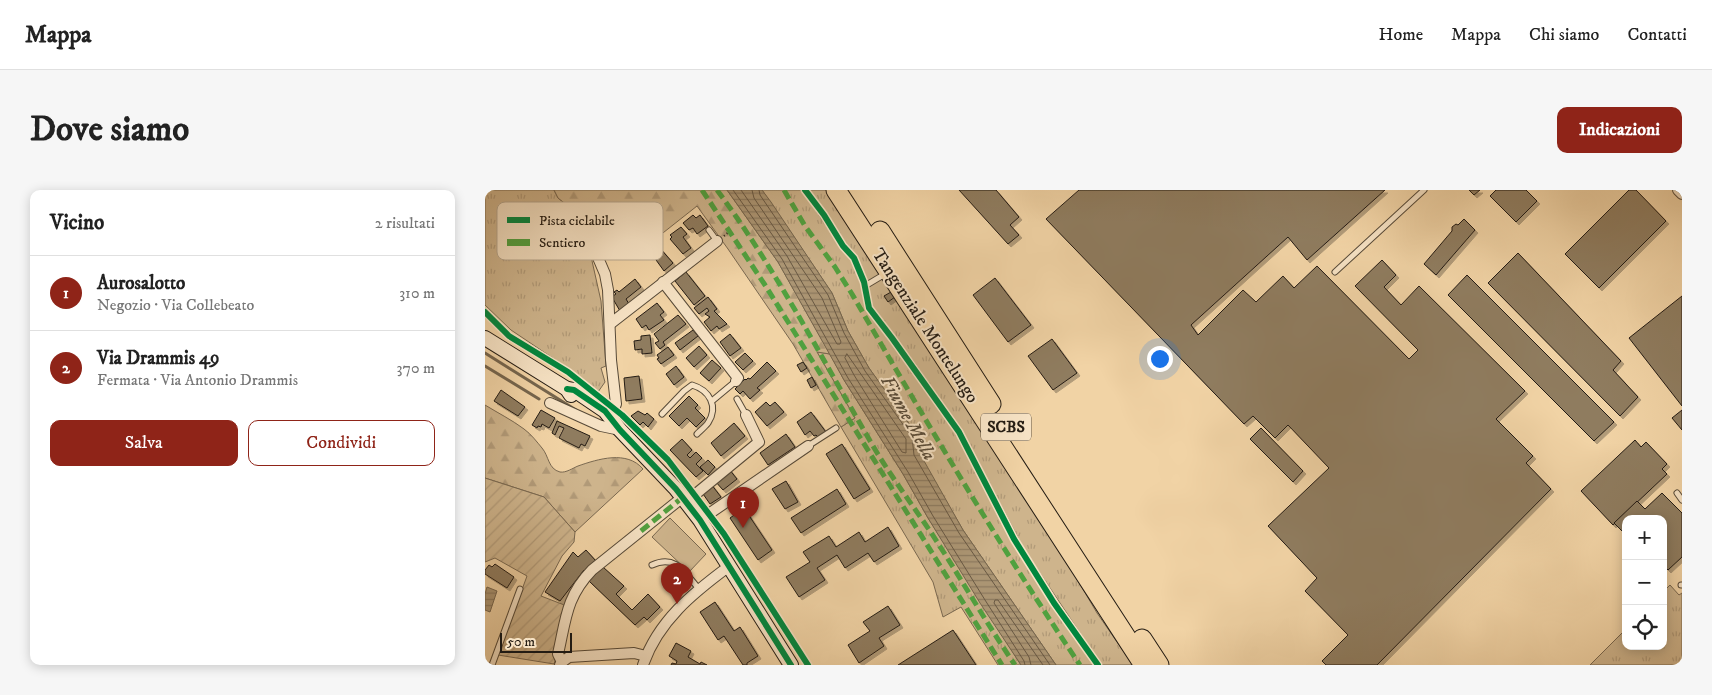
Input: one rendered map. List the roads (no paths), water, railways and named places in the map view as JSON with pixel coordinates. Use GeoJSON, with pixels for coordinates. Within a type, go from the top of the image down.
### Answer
{"type":"FeatureCollection","features":[{"type":"Feature","properties":{"kind":"highway","name":"Tangenziale Montelungo"},"geometry":{"type":"LineString","coordinates":[[837,190],[1144,665]]}},
{"type":"Feature","properties":{"kind":"highway","name":"Tangenziale Montelungo"},"geometry":{"type":"LineString","coordinates":[[852,190],[1159,665]]}},
{"type":"Feature","properties":{"kind":"street"},"geometry":{"type":"LineString","coordinates":[[1678,190],[1682,194]]}},
{"type":"Feature","properties":{"kind":"street"},"geometry":{"type":"LineString","coordinates":[[610,324],[717,241]]}},
{"type":"Feature","properties":{"kind":"street"},"geometry":{"type":"LineString","coordinates":[[599,260],[605,274],[616,404],[610,419]]}},
{"type":"Feature","properties":{"kind":"street"},"geometry":{"type":"LineString","coordinates":[[663,282],[739,378],[735,381]]}},
{"type":"Feature","properties":{"kind":"street"},"geometry":{"type":"LineString","coordinates":[[485,329],[512,356]]}},
{"type":"Feature","properties":{"kind":"street"},"geometry":{"type":"LineString","coordinates":[[485,338],[567,389],[571,396],[601,416],[610,419],[684,499],[700,520],[791,665]]}},
{"type":"Feature","properties":{"kind":"street"},"geometry":{"type":"LineString","coordinates":[[550,403],[601,426],[620,430]]}},
{"type":"Feature","properties":{"kind":"street"},"geometry":{"type":"LineString","coordinates":[[728,566],[683,603],[653,641],[645,660],[634,653],[569,657],[561,663],[557,654],[569,601],[580,582],[592,570],[641,531],[759,442],[746,415]]}},
{"type":"Feature","properties":{"kind":"street"},"geometry":{"type":"LineString","coordinates":[[700,520],[808,446]]}},
{"type":"Feature","properties":{"kind":"lane"},"geometry":{"type":"LineString","coordinates":[[1335,272],[1423,191]]}},
{"type":"Feature","properties":{"kind":"lane"},"geometry":{"type":"LineString","coordinates":[[709,230],[717,241]]}},
{"type":"Feature","properties":{"kind":"lane"},"geometry":{"type":"LineString","coordinates":[[865,286],[889,271]]}},
{"type":"Feature","properties":{"kind":"lane"},"geometry":{"type":"LineString","coordinates":[[711,401],[735,381]]}},
{"type":"Feature","properties":{"kind":"lane"},"geometry":{"type":"LineString","coordinates":[[662,414],[684,391],[692,385],[697,387],[709,395],[713,403],[708,423],[697,434]]}},
{"type":"Feature","properties":{"kind":"lane"},"geometry":{"type":"LineString","coordinates":[[737,399],[746,415]]}},
{"type":"Feature","properties":{"kind":"lane"},"geometry":{"type":"LineString","coordinates":[[808,446],[835,428]]}},
{"type":"Feature","properties":{"kind":"lane"},"geometry":{"type":"LineString","coordinates":[[1677,493],[1682,500]]}},
{"type":"Feature","properties":{"kind":"lane"},"geometry":{"type":"LineString","coordinates":[[652,566],[662,561],[670,561],[680,568],[699,589]]}},
{"type":"Feature","properties":{"kind":"lane"},"geometry":{"type":"LineString","coordinates":[[492,665],[520,589]]}},
{"type":"Feature","properties":{"kind":"water"},"geometry":{"type":"Polygon","coordinates":[[[727,190],[762,190],[771,202],[832,293],[848,331],[869,368],[917,435],[919,452],[963,530],[1056,665],[1021,665],[980,603],[844,380],[778,262],[727,190]]]}},
{"type":"Feature","properties":{"kind":"water"},"geometry":{"type":"Polygon","coordinates":[[[487,587],[497,591],[490,612],[485,610],[487,587]]]}},
{"type":"Feature","properties":{"kind":"waterway"},"geometry":{"type":"LineString","coordinates":[[485,353],[576,410]]}},
{"type":"Feature","properties":{"kind":"waterway"},"geometry":{"type":"LineString","coordinates":[[485,366],[539,399]]}},
{"type":"Feature","properties":{"kind":"place","name":"Aurosalotto"},"geometry":{"type":"Point","coordinates":[743,528]}},
{"type":"Feature","properties":{"kind":"place","name":"Via Drammis 49"},"geometry":{"type":"Point","coordinates":[677,604]}},
{"type":"Feature","properties":{"kind":"water label","name":"Fiume Mella"},"geometry":{"type":"Point","coordinates":[908,418]}}]}
